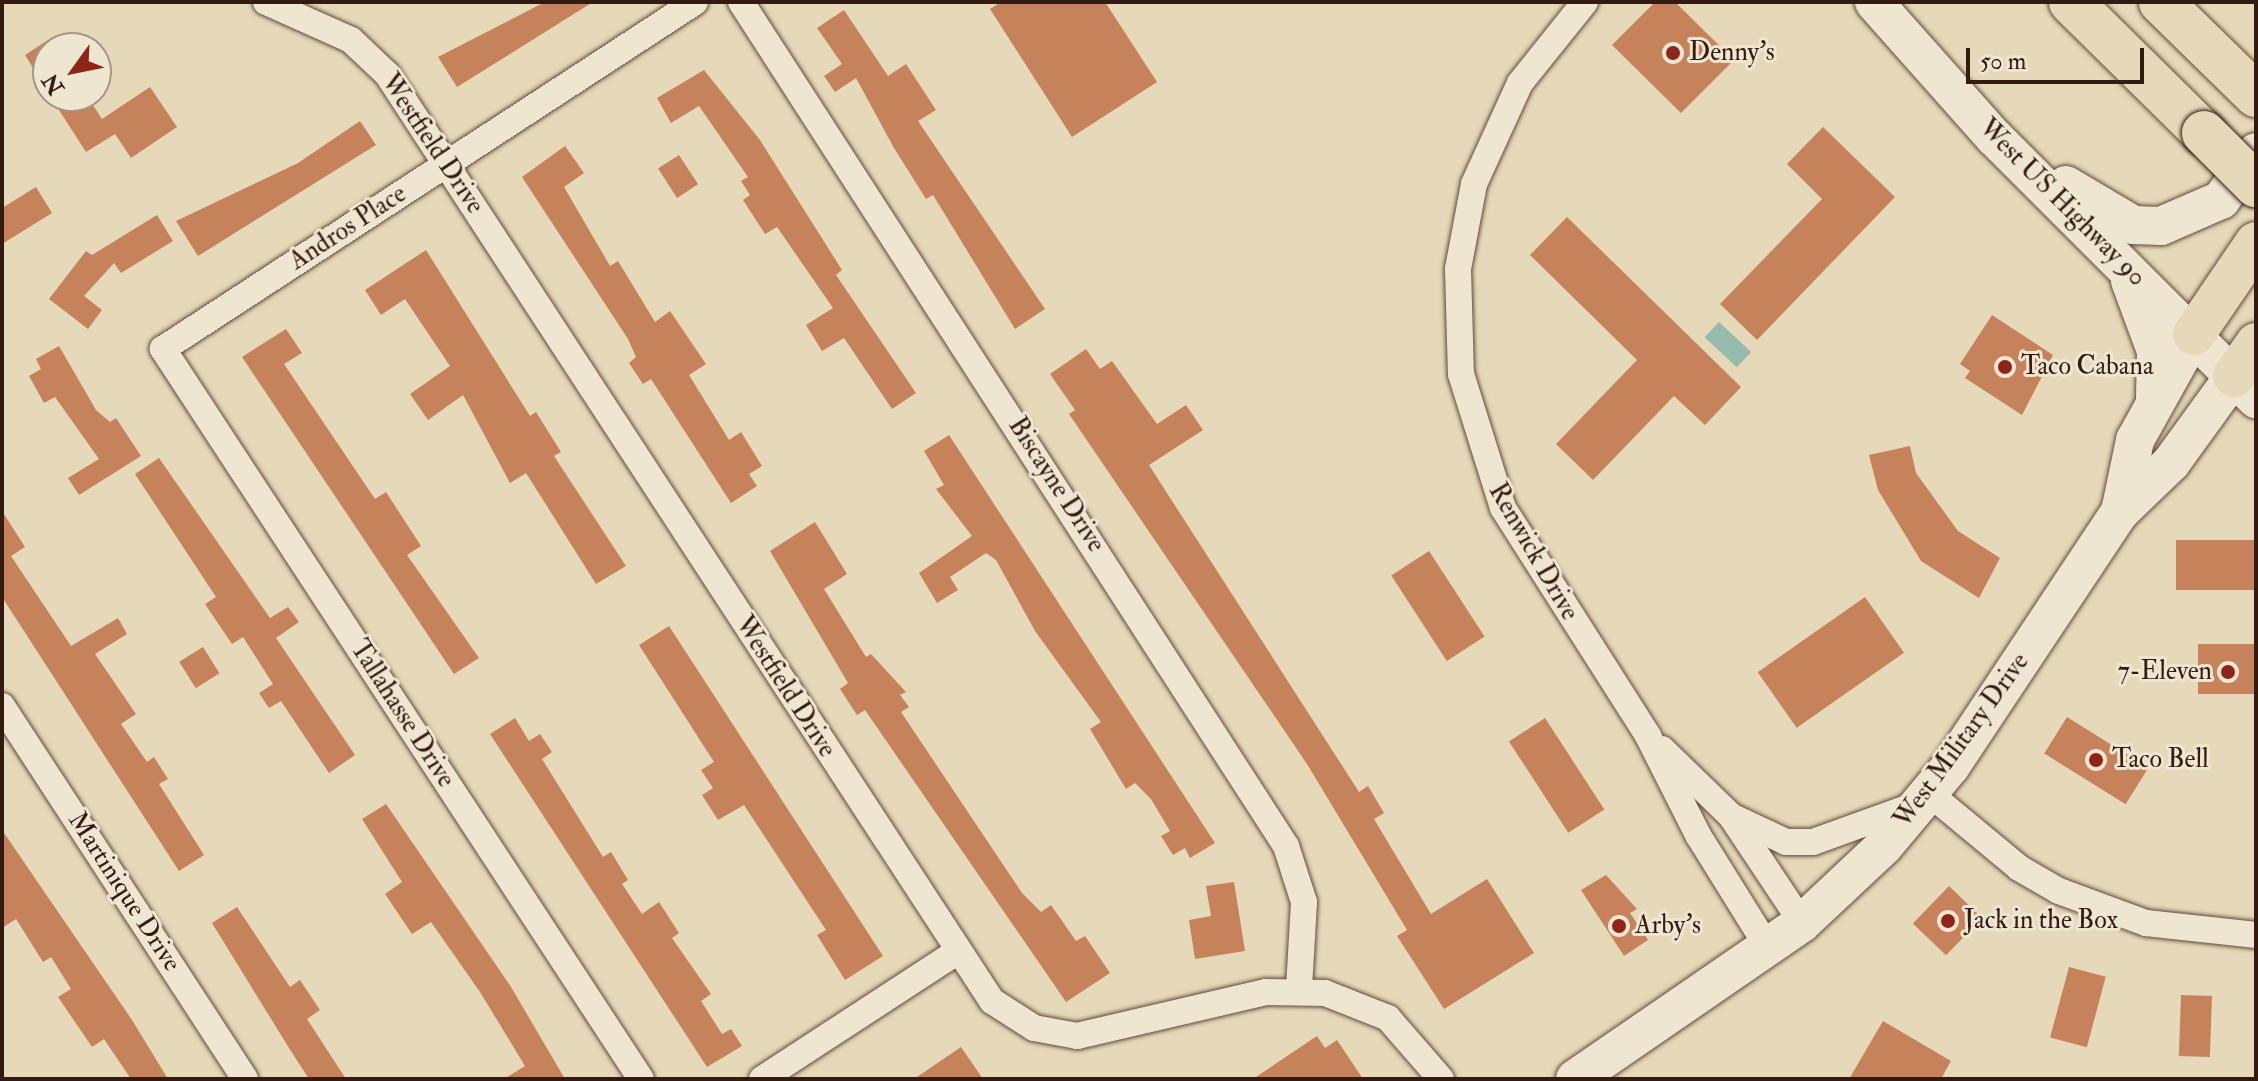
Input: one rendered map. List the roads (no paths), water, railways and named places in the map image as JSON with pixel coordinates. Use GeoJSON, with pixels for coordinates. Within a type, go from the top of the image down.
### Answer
{"type":"FeatureCollection","features":[{"type":"Feature","properties":{"kind":"highway"},"geometry":{"type":"LineString","coordinates":[[2071,2],[2256,185]]}},
{"type":"Feature","properties":{"kind":"highway"},"geometry":{"type":"LineString","coordinates":[[2161,2],[2256,95]]}},
{"type":"Feature","properties":{"kind":"main road","name":"West US Highway 90"},"geometry":{"type":"LineString","coordinates":[[1874,2],[1994,137],[2125,267],[2194,334],[2249,373]]}},
{"type":"Feature","properties":{"kind":"main road"},"geometry":{"type":"LineString","coordinates":[[1994,137],[2133,225],[2191,219],[2221,200],[2256,152]]}},
{"type":"Feature","properties":{"kind":"main road","name":"West Military Drive"},"geometry":{"type":"LineString","coordinates":[[2120,512],[2135,440],[2194,334],[2256,243]]}},
{"type":"Feature","properties":{"kind":"main road"},"geometry":{"type":"LineString","coordinates":[[2125,267],[2156,351],[2154,409]]}},
{"type":"Feature","properties":{"kind":"main road","name":"West Military Drive"},"geometry":{"type":"LineString","coordinates":[[1575,1079],[1769,949],[1802,923],[1926,798],[2120,512],[2171,463],[2249,373]]}},
{"type":"Feature","properties":{"kind":"street","name":"Westfield Drive"},"geometry":{"type":"LineString","coordinates":[[266,2],[351,40],[372,57],[447,164],[957,952],[1000,1008],[1055,1035],[1109,1033],[1225,1000],[1299,990],[1358,1001],[1388,1018],[1441,1079]]}},
{"type":"Feature","properties":{"kind":"street","name":"Andros Place"},"geometry":{"type":"LineString","coordinates":[[163,349],[695,2]]}},
{"type":"Feature","properties":{"kind":"street","name":"Biscayne Drive"},"geometry":{"type":"LineString","coordinates":[[741,2],[1286,846],[1304,902],[1299,990]]}},
{"type":"Feature","properties":{"kind":"street","name":"Renwick Drive"},"geometry":{"type":"LineString","coordinates":[[1585,2],[1520,83],[1478,174],[1458,269],[1458,355],[1470,420],[1503,508],[1648,736],[1698,835],[1769,949]]}},
{"type":"Feature","properties":{"kind":"street","name":"Tallahasse Drive"},"geometry":{"type":"LineString","coordinates":[[163,349],[641,1079]]}},
{"type":"Feature","properties":{"kind":"street","name":"Martinique Drive"},"geometry":{"type":"LineString","coordinates":[[2,706],[245,1079]]}},
{"type":"Feature","properties":{"kind":"street","name":"Renwick Drive"},"geometry":{"type":"LineString","coordinates":[[1648,736],[1731,816],[1802,923]]}},
{"type":"Feature","properties":{"kind":"street","name":"Renwick Drive"},"geometry":{"type":"LineString","coordinates":[[1731,816],[1777,839],[1813,842],[1926,798]]}},
{"type":"Feature","properties":{"kind":"street"},"geometry":{"type":"LineString","coordinates":[[1926,798],[2019,868],[2059,891],[2146,923],[2256,935]]}},
{"type":"Feature","properties":{"kind":"street"},"geometry":{"type":"LineString","coordinates":[[762,1079],[957,952]]}},
{"type":"Feature","properties":{"kind":"place","name":"Denny's"},"geometry":{"type":"Point","coordinates":[1673,53]}},
{"type":"Feature","properties":{"kind":"place","name":"Taco Cabana"},"geometry":{"type":"Point","coordinates":[2005,367]}},
{"type":"Feature","properties":{"kind":"place","name":"7-Eleven"},"geometry":{"type":"Point","coordinates":[2228,672]}},
{"type":"Feature","properties":{"kind":"place","name":"Taco Bell"},"geometry":{"type":"Point","coordinates":[2096,760]}},
{"type":"Feature","properties":{"kind":"place","name":"Jack in the Box"},"geometry":{"type":"Point","coordinates":[1948,921]}},
{"type":"Feature","properties":{"kind":"place","name":"Arby's"},"geometry":{"type":"Point","coordinates":[1619,926]}}]}
